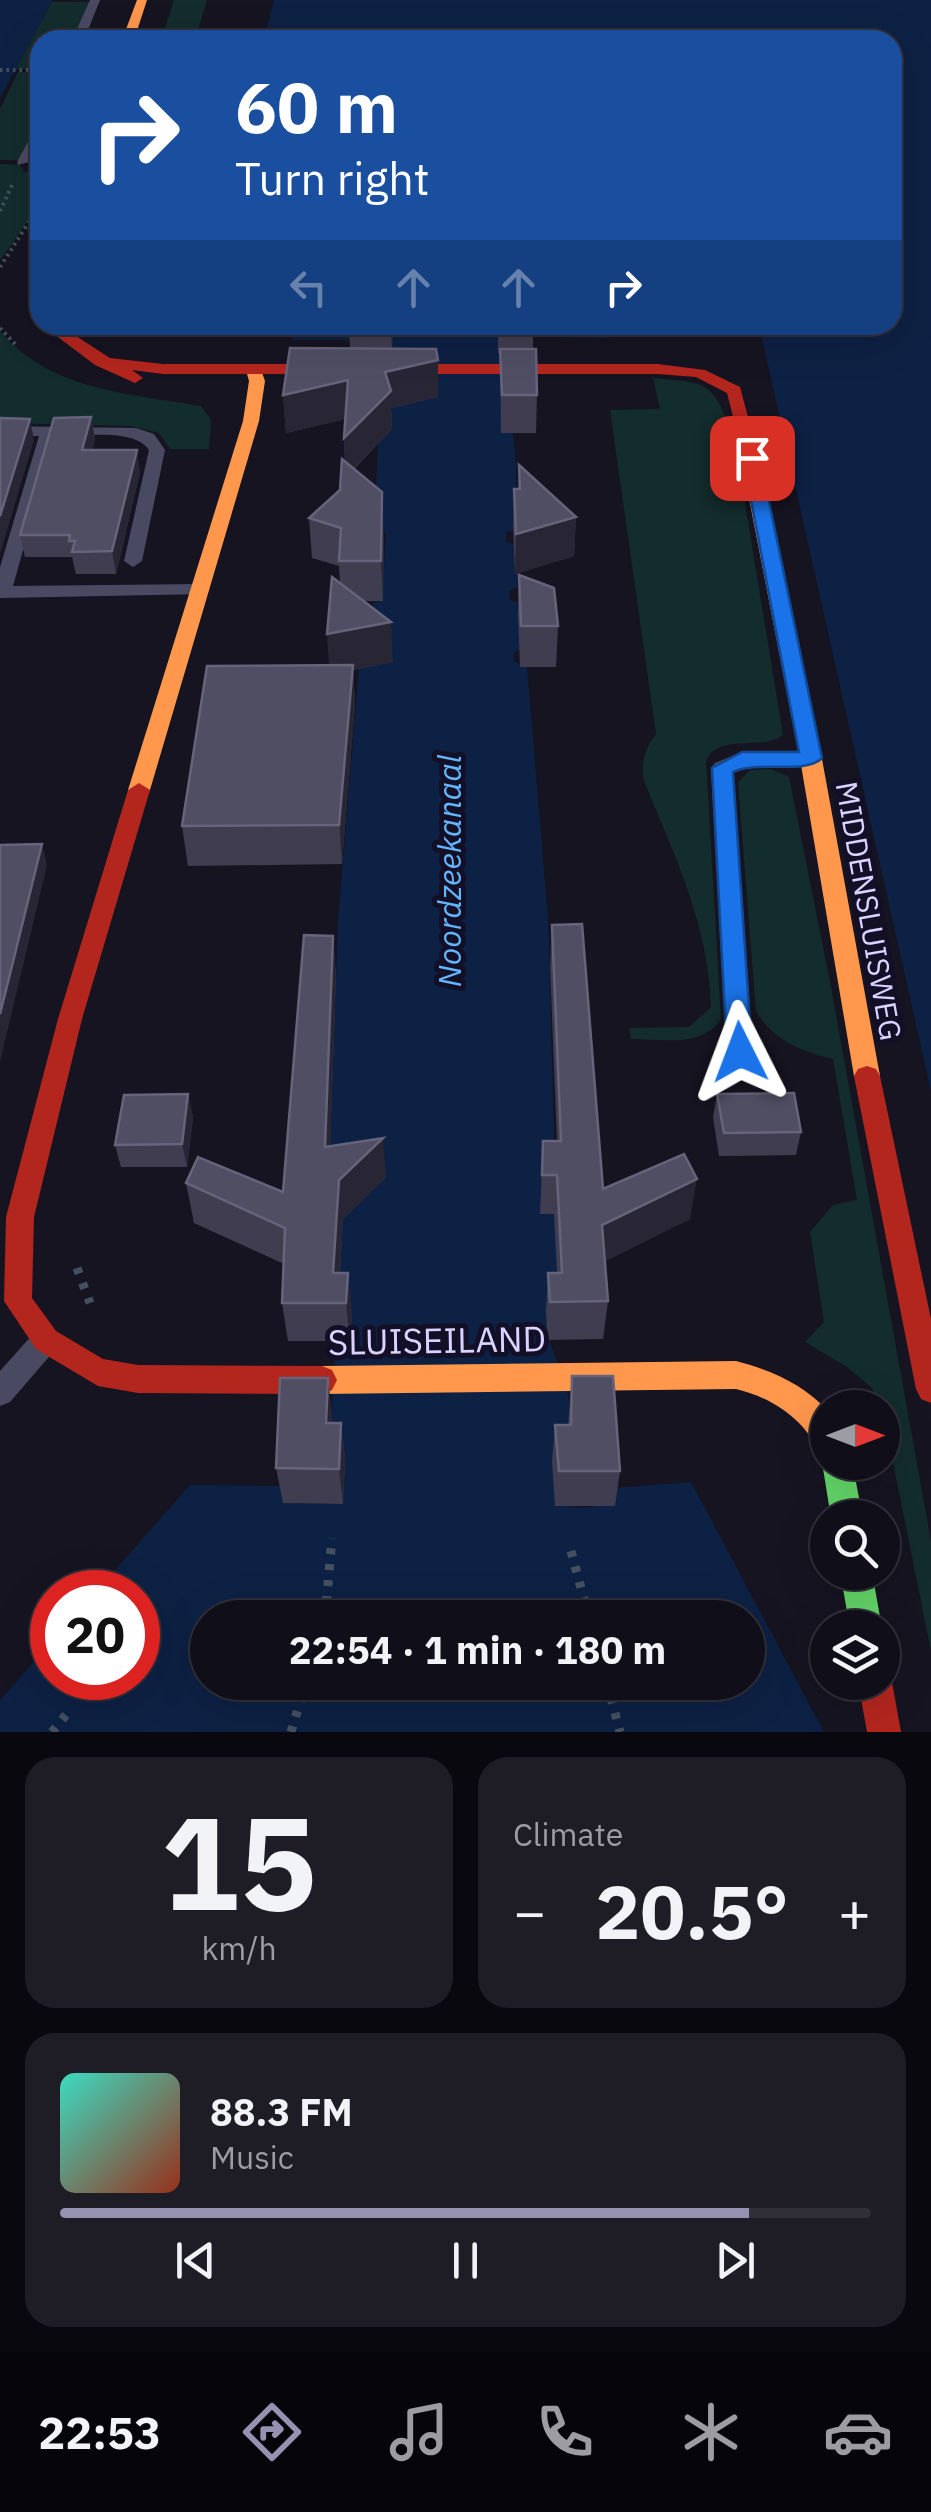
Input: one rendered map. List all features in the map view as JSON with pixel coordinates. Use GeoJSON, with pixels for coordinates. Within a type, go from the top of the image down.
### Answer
{"type":"FeatureCollection","features":[{"type":"Feature","properties":{"kind":"street"},"geometry":{"type":"LineString","coordinates":[[132,30],[142,0]]}},
{"type":"Feature","properties":{"kind":"street"},"geometry":{"type":"LineString","coordinates":[[64,335],[127,376],[223,393],[245,370]]}},
{"type":"Feature","properties":{"kind":"street","name":"MIDDENSLUISWEG"},"geometry":{"type":"LineString","coordinates":[[101,362],[163,369],[688,371],[723,382],[734,390],[744,420],[811,758],[863,1056],[931,1389]]}},
{"type":"Feature","properties":{"kind":"street","name":"SLUISEILAND"},"geometry":{"type":"LineString","coordinates":[[245,370],[257,381],[253,409],[10,1217],[18,1301],[46,1340],[98,1372],[138,1379],[736,1375],[758,1379],[791,1394],[810,1410]]}},
{"type":"Feature","properties":{"kind":"street","name":"SLUISEILAND"},"geometry":{"type":"LineString","coordinates":[[223,393],[239,412],[240,450]]}},
{"type":"Feature","properties":{"kind":"street"},"geometry":{"type":"LineString","coordinates":[[878,1700],[884,1732]]}},
{"type":"Feature","properties":{"kind":"lane"},"geometry":{"type":"LineString","coordinates":[[82,30],[96,0]]}},
{"type":"Feature","properties":{"kind":"lane"},"geometry":{"type":"LineString","coordinates":[[23,162],[30,149]]}},
{"type":"Feature","properties":{"kind":"lane"},"geometry":{"type":"LineString","coordinates":[[49,430],[1,592],[199,590]]}},
{"type":"Feature","properties":{"kind":"lane"},"geometry":{"type":"LineString","coordinates":[[0,431],[126,432],[141,433],[152,440],[157,450],[133,560]]}},
{"type":"Feature","properties":{"kind":"lane"},"geometry":{"type":"LineString","coordinates":[[740,1052],[722,768],[742,759],[811,758]]}},
{"type":"Feature","properties":{"kind":"lane"},"geometry":{"type":"LineString","coordinates":[[0,1392],[46,1340]]}},
{"type":"Feature","properties":{"kind":"path"},"geometry":{"type":"LineString","coordinates":[[0,70],[30,70]]}},
{"type":"Feature","properties":{"kind":"path"},"geometry":{"type":"LineString","coordinates":[[0,266],[30,220]]}},
{"type":"Feature","properties":{"kind":"path"},"geometry":{"type":"LineString","coordinates":[[0,328],[21,349]]}},
{"type":"Feature","properties":{"kind":"path"},"geometry":{"type":"LineString","coordinates":[[327,1600],[332,1538]]}},
{"type":"Feature","properties":{"kind":"path"},"geometry":{"type":"LineString","coordinates":[[571,1551],[584,1600]]}},
{"type":"Feature","properties":{"kind":"path"},"geometry":{"type":"LineString","coordinates":[[291,1732],[301,1700]]}},
{"type":"Feature","properties":{"kind":"path"},"geometry":{"type":"LineString","coordinates":[[612,1700],[620,1732]]}},
{"type":"Feature","properties":{"kind":"path"},"geometry":{"type":"LineString","coordinates":[[52,1732],[70,1712]]}},
{"type":"Feature","properties":{"kind":"green space"},"geometry":{"type":"Polygon","coordinates":[[[174,0],[207,0],[198,30],[164,30],[174,0]]]}},
{"type":"Feature","properties":{"kind":"green space"},"geometry":{"type":"Polygon","coordinates":[[[52,2],[91,2],[78,30],[36,30],[52,2]]]}},
{"type":"Feature","properties":{"kind":"green space"},"geometry":{"type":"Polygon","coordinates":[[[30,41],[30,69],[14,69],[30,41]]]}},
{"type":"Feature","properties":{"kind":"green space"},"geometry":{"type":"Polygon","coordinates":[[[18,72],[30,72],[30,140],[21,160],[0,160],[0,109],[18,72]]]}},
{"type":"Feature","properties":{"kind":"green space"},"geometry":{"type":"Polygon","coordinates":[[[0,164],[20,165],[24,172],[30,172],[30,214],[0,260],[0,164]]]}},
{"type":"Feature","properties":{"kind":"green space"},"geometry":{"type":"Polygon","coordinates":[[[0,331],[20,351],[66,377],[119,393],[201,406],[211,420],[209,449],[170,449],[159,433],[130,426],[0,423],[0,331]]]}},
{"type":"Feature","properties":{"kind":"green space"},"geometry":{"type":"Polygon","coordinates":[[[653,378],[698,384],[707,389],[720,405],[734,436],[783,735],[774,740],[720,747],[706,761],[721,1019],[703,1034],[668,1040],[631,1039],[629,1028],[689,1027],[711,1007],[697,919],[644,781],[644,756],[656,734],[610,410],[660,409],[653,378]]]}},
{"type":"Feature","properties":{"kind":"green space"},"geometry":{"type":"Polygon","coordinates":[[[771,769],[789,777],[931,1541],[931,1651],[897,1480],[900,1480],[900,1390],[873,1390],[847,1367],[805,1342],[824,1322],[810,1232],[833,1205],[857,1200],[833,1059],[789,1043],[756,1012],[738,782],[750,770],[771,769]]]}},
{"type":"Feature","properties":{"kind":"water"},"geometry":{"type":"Polygon","coordinates":[[[0,0],[53,0],[37,30],[30,30],[30,43],[0,98],[0,0]]]}},
{"type":"Feature","properties":{"kind":"water"},"geometry":{"type":"Polygon","coordinates":[[[274,0],[931,0],[931,1091],[761,335],[902,335],[902,30],[266,30],[274,0]]]}},
{"type":"Feature","properties":{"kind":"water","name":"Noordzeekanaal"},"geometry":{"type":"Polygon","coordinates":[[[290,335],[610,335],[497,336],[501,345],[500,385],[508,386],[516,464],[516,530],[506,532],[506,542],[515,544],[518,587],[509,591],[510,600],[520,603],[519,650],[514,653],[514,662],[527,667],[548,919],[559,1311],[546,1319],[570,1414],[567,1451],[555,1501],[593,1507],[614,1500],[614,1488],[691,1482],[754,1600],[190,1600],[190,1700],[765,1700],[765,1621],[824,1732],[0,1732],[0,1700],[30,1666],[30,1700],[160,1700],[160,1570],[115,1570],[190,1485],[284,1486],[283,1499],[290,1503],[336,1504],[330,1459],[335,1349],[350,1341],[337,1311],[343,1213],[329,1183],[338,921],[359,668],[372,650],[373,603],[382,601],[386,533],[373,531],[379,433],[358,340],[293,340],[290,335]]]}},
{"type":"Feature","properties":{"kind":"building"},"geometry":{"type":"Polygon","coordinates":[[[290,348],[436,349],[438,360],[385,372],[391,391],[344,438],[348,380],[283,395],[290,348]]]}},
{"type":"Feature","properties":{"kind":"building"},"geometry":{"type":"Polygon","coordinates":[[[500,349],[536,349],[537,395],[502,395],[500,349]]]}},
{"type":"Feature","properties":{"kind":"building"},"geometry":{"type":"Polygon","coordinates":[[[91,417],[82,450],[137,450],[112,551],[72,552],[75,541],[69,541],[70,535],[20,535],[54,418],[91,417]]]}},
{"type":"Feature","properties":{"kind":"building"},"geometry":{"type":"Polygon","coordinates":[[[0,418],[30,419],[0,516],[0,418]]]}},
{"type":"Feature","properties":{"kind":"building"},"geometry":{"type":"Polygon","coordinates":[[[342,459],[382,492],[381,561],[339,561],[341,528],[309,518],[340,490],[342,459]]]}},
{"type":"Feature","properties":{"kind":"building"},"geometry":{"type":"Polygon","coordinates":[[[519,465],[576,517],[516,534],[514,489],[520,489],[519,465]]]}},
{"type":"Feature","properties":{"kind":"building"},"geometry":{"type":"Polygon","coordinates":[[[519,575],[554,588],[558,626],[521,626],[519,575]]]}},
{"type":"Feature","properties":{"kind":"building"},"geometry":{"type":"Polygon","coordinates":[[[332,577],[391,622],[327,634],[332,577]]]}},
{"type":"Feature","properties":{"kind":"building"},"geometry":{"type":"Polygon","coordinates":[[[353,665],[339,825],[182,826],[207,666],[353,665]]]}},
{"type":"Feature","properties":{"kind":"building"},"geometry":{"type":"Polygon","coordinates":[[[42,844],[10,974],[0,1014],[0,845],[42,844]]]}},
{"type":"Feature","properties":{"kind":"building"},"geometry":{"type":"Polygon","coordinates":[[[582,924],[603,1189],[684,1154],[697,1179],[602,1225],[608,1301],[550,1302],[548,1273],[562,1273],[557,1175],[542,1175],[543,1141],[561,1141],[552,925],[582,924]]]}},
{"type":"Feature","properties":{"kind":"building"},"geometry":{"type":"Polygon","coordinates":[[[304,935],[333,936],[325,1147],[383,1138],[339,1180],[333,1273],[348,1273],[346,1303],[282,1303],[285,1228],[186,1183],[198,1157],[283,1192],[304,935]]]}},
{"type":"Feature","properties":{"kind":"building"},"geometry":{"type":"Polygon","coordinates":[[[794,1093],[801,1132],[724,1133],[717,1094],[794,1093]]]}},
{"type":"Feature","properties":{"kind":"building"},"geometry":{"type":"Polygon","coordinates":[[[188,1094],[182,1144],[115,1145],[124,1095],[188,1094]]]}},
{"type":"Feature","properties":{"kind":"building"},"geometry":{"type":"Polygon","coordinates":[[[572,1376],[613,1376],[620,1471],[559,1471],[555,1425],[571,1425],[572,1376]]]}},
{"type":"Feature","properties":{"kind":"building"},"geometry":{"type":"Polygon","coordinates":[[[280,1378],[328,1378],[326,1423],[341,1423],[339,1469],[276,1468],[280,1378]]]}},
{"type":"Feature","properties":{"kind":"traffic: fast"},"geometry":{"type":"LineString","coordinates":[[840,1480],[844,1500]]}},
{"type":"Feature","properties":{"kind":"traffic: fast"},"geometry":{"type":"LineString","coordinates":[[859,1590],[863,1610]]}},
{"type":"Feature","properties":{"kind":"traffic: slow"},"geometry":{"type":"LineString","coordinates":[[132,30],[142,0]]}},
{"type":"Feature","properties":{"kind":"traffic: slow"},"geometry":{"type":"LineString","coordinates":[[139,790],[251,421],[257,381],[254,370]]}},
{"type":"Feature","properties":{"kind":"traffic: slow"},"geometry":{"type":"LineString","coordinates":[[744,432],[811,759],[867,1076]]}},
{"type":"Feature","properties":{"kind":"traffic: slow"},"geometry":{"type":"LineString","coordinates":[[322,1380],[736,1375],[764,1383],[810,1413]]}},
{"type":"Feature","properties":{"kind":"traffic: jam"},"geometry":{"type":"LineString","coordinates":[[63,335],[135,378]]}},
{"type":"Feature","properties":{"kind":"traffic: jam"},"geometry":{"type":"LineString","coordinates":[[101,362],[163,369],[658,369],[699,373],[734,390],[744,432]]}},
{"type":"Feature","properties":{"kind":"traffic: jam"},"geometry":{"type":"LineString","coordinates":[[139,790],[70,1019],[20,1217],[18,1301],[46,1340],[98,1372],[138,1379],[322,1380]]}},
{"type":"Feature","properties":{"kind":"traffic: jam"},"geometry":{"type":"LineString","coordinates":[[867,1076],[931,1389]]}},
{"type":"Feature","properties":{"kind":"traffic: jam"},"geometry":{"type":"LineString","coordinates":[[878,1700],[884,1732]]}},
{"type":"Feature","properties":{"kind":"route"},"geometry":{"type":"LineString","coordinates":[[740,1052],[722,768],[742,759],[811,758],[752,458]]}}]}
